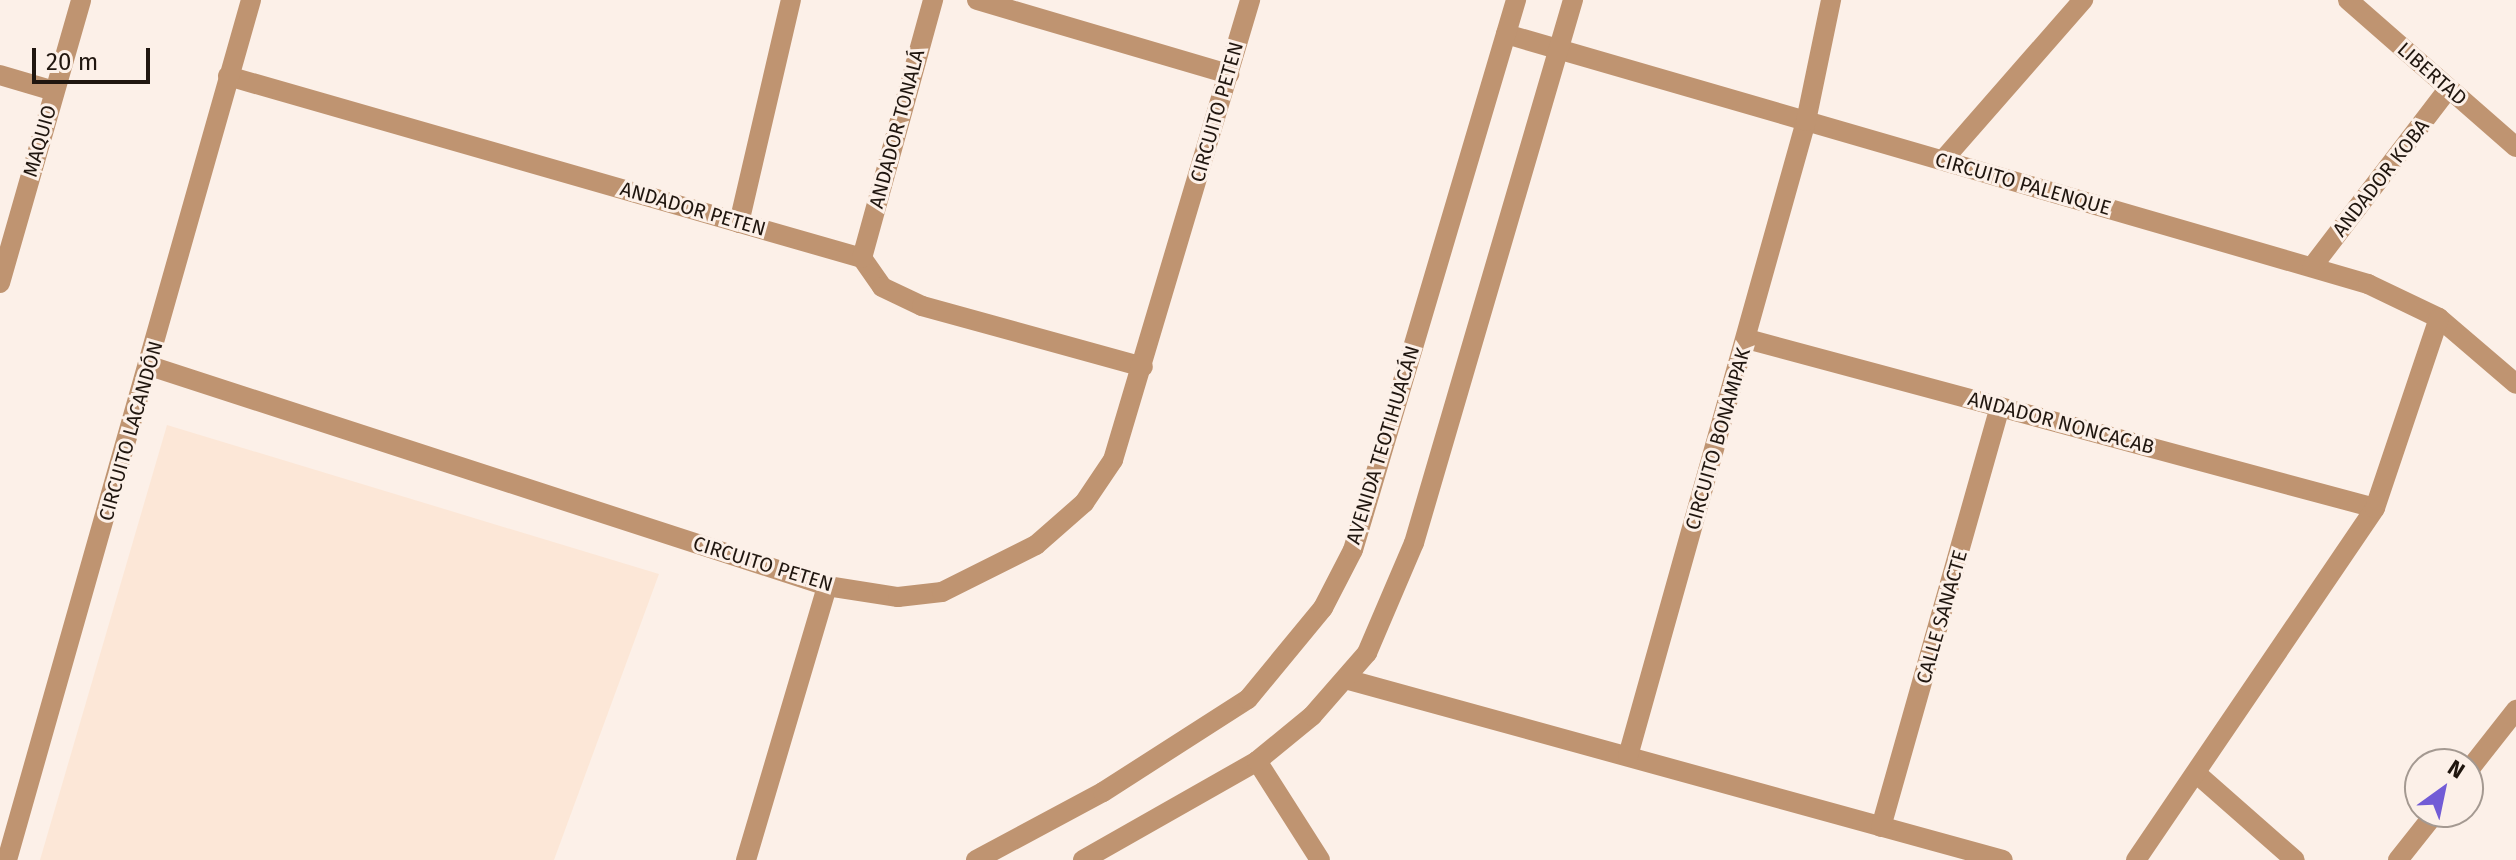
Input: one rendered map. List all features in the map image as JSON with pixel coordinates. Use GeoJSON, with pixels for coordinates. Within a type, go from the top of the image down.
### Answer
{"type":"FeatureCollection","features":[{"type":"Feature","properties":{"kind":"street","name":"MAQUIO"},"geometry":{"type":"LineString","coordinates":[[0,283],[81,0]]}},
{"type":"Feature","properties":{"kind":"street","name":"CIRCUITO LACANDÓN"},"geometry":{"type":"LineString","coordinates":[[7,860],[150,366],[251,0]]}},
{"type":"Feature","properties":{"kind":"street"},"geometry":{"type":"LineString","coordinates":[[739,223],[791,0]]}},
{"type":"Feature","properties":{"kind":"street","name":"ANDADOR TONALÁ"},"geometry":{"type":"LineString","coordinates":[[862,258],[933,0]]}},
{"type":"Feature","properties":{"kind":"street"},"geometry":{"type":"LineString","coordinates":[[977,0],[1229,74]]}},
{"type":"Feature","properties":{"kind":"street","name":"CIRCUITO PETEN"},"geometry":{"type":"LineString","coordinates":[[150,366],[827,586],[898,597],[942,592],[1036,545],[1084,503],[1113,460],[1250,0]]}},
{"type":"Feature","properties":{"kind":"street","name":"AVENIDA TEOTIHUACÁN"},"geometry":{"type":"LineString","coordinates":[[976,860],[1115,785],[1248,699],[1323,608],[1353,550],[1516,0]]}},
{"type":"Feature","properties":{"kind":"street"},"geometry":{"type":"LineString","coordinates":[[1083,860],[1257,761],[1349,680],[1392,609],[1573,0]]}},
{"type":"Feature","properties":{"kind":"street","name":"CIRCUITO BONAMPAK"},"geometry":{"type":"LineString","coordinates":[[1628,756],[1806,121],[1831,0]]}},
{"type":"Feature","properties":{"kind":"street"},"geometry":{"type":"LineString","coordinates":[[1943,160],[2083,0]]}},
{"type":"Feature","properties":{"kind":"street","name":"LIBERTAD"},"geometry":{"type":"LineString","coordinates":[[2348,0],[2516,147]]}},
{"type":"Feature","properties":{"kind":"street","name":"CIRCUITO PALENQUE"},"geometry":{"type":"LineString","coordinates":[[1506,34],[2378,288],[2439,318],[2516,384]]}},
{"type":"Feature","properties":{"kind":"street"},"geometry":{"type":"LineString","coordinates":[[0,75],[54,91]]}},
{"type":"Feature","properties":{"kind":"street","name":"ANDADOR PETEN"},"geometry":{"type":"LineString","coordinates":[[228,76],[862,258]]}},
{"type":"Feature","properties":{"kind":"street","name":"ANDADOR KOBA"},"geometry":{"type":"LineString","coordinates":[[2312,267],[2449,88]]}},
{"type":"Feature","properties":{"kind":"street"},"geometry":{"type":"LineString","coordinates":[[862,258],[882,287],[922,306],[1143,367]]}},
{"type":"Feature","properties":{"kind":"street"},"geometry":{"type":"LineString","coordinates":[[2136,860],[2375,508],[2439,318]]}},
{"type":"Feature","properties":{"kind":"street","name":"ANDADOR NONCACAB"},"geometry":{"type":"LineString","coordinates":[[1747,339],[2375,508]]}},
{"type":"Feature","properties":{"kind":"street","name":"CALLE SANACTE"},"geometry":{"type":"LineString","coordinates":[[1881,827],[2000,407]]}},
{"type":"Feature","properties":{"kind":"street"},"geometry":{"type":"LineString","coordinates":[[746,860],[827,586]]}},
{"type":"Feature","properties":{"kind":"street"},"geometry":{"type":"LineString","coordinates":[[1349,680],[2003,860]]}},
{"type":"Feature","properties":{"kind":"street"},"geometry":{"type":"LineString","coordinates":[[2484,751],[2516,710]]}},
{"type":"Feature","properties":{"kind":"street"},"geometry":{"type":"LineString","coordinates":[[1257,761],[1320,860]]}},
{"type":"Feature","properties":{"kind":"street"},"geometry":{"type":"LineString","coordinates":[[2197,774],[2295,860]]}},
{"type":"Feature","properties":{"kind":"street"},"geometry":{"type":"LineString","coordinates":[[2398,860],[2423,828]]}},
{"type":"Feature","properties":{"kind":"shaded area"},"geometry":{"type":"Polygon","coordinates":[[[167,425],[659,574],[554,860],[40,860],[167,425]]]}}]}
